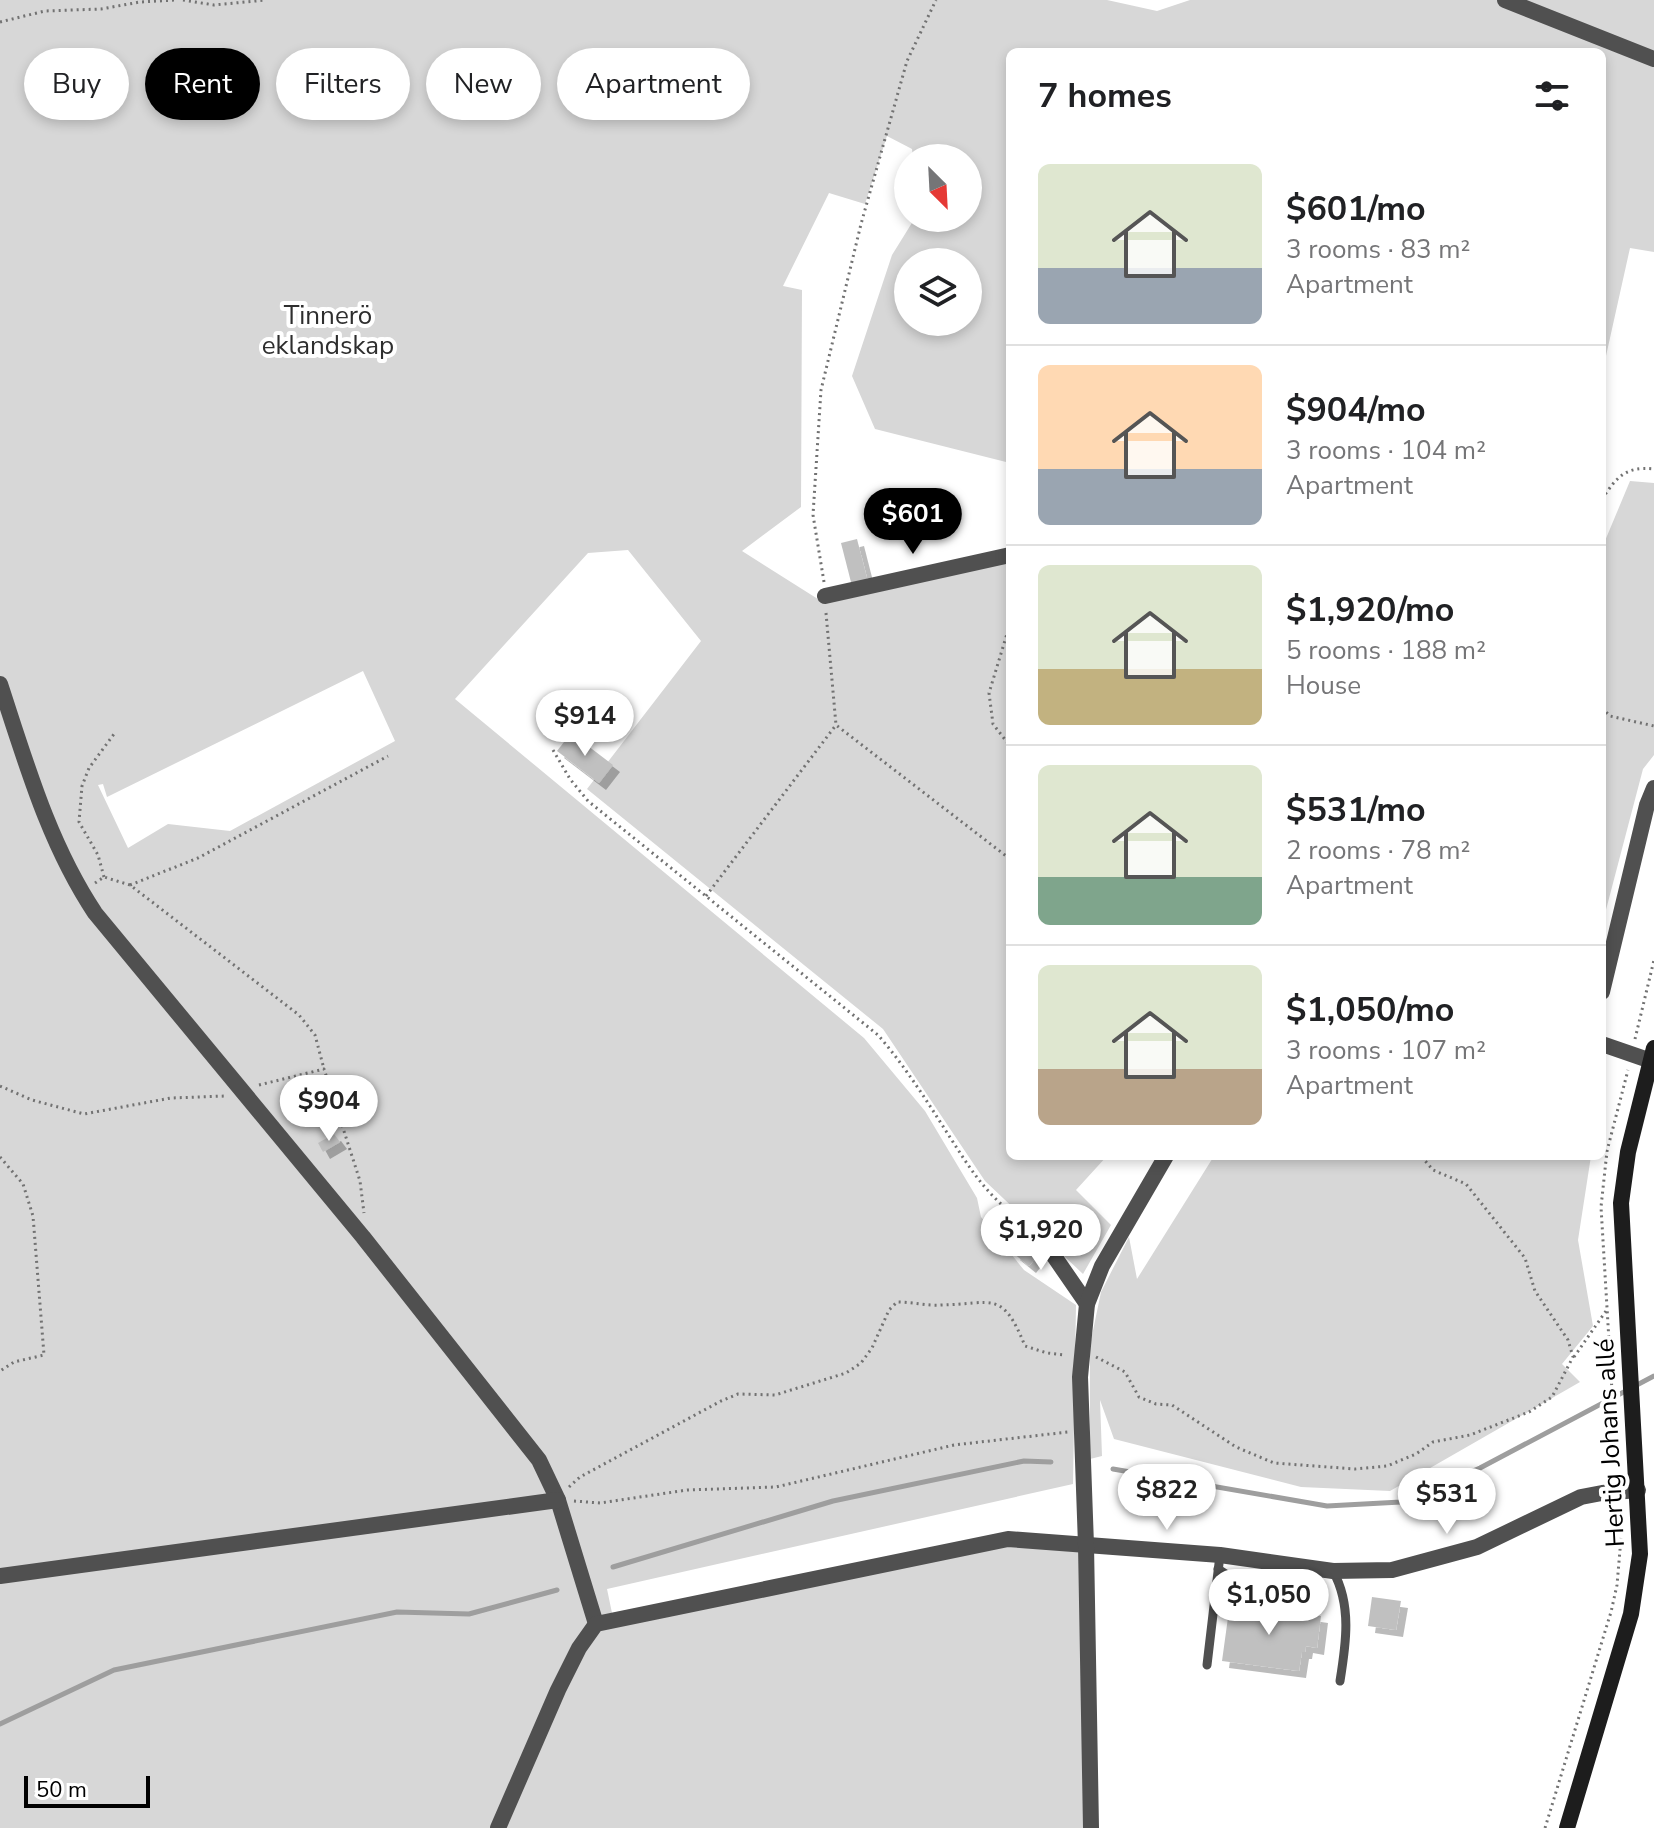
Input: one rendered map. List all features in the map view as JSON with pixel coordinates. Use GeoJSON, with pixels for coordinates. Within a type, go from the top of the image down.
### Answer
{"type":"FeatureCollection","features":[{"type":"Feature","properties":{"kind":"street"},"geometry":{"type":"LineString","coordinates":[[1505,0],[1654,59]]}},
{"type":"Feature","properties":{"kind":"street"},"geometry":{"type":"LineString","coordinates":[[825,596],[1006,556]]}},
{"type":"Feature","properties":{"kind":"street"},"geometry":{"type":"LineString","coordinates":[[0,684],[60,853],[82,893],[95,913],[363,1237],[539,1460],[557,1498],[596,1624]]}},
{"type":"Feature","properties":{"kind":"street"},"geometry":{"type":"LineString","coordinates":[[1606,975],[1647,805],[1654,788]]}},
{"type":"Feature","properties":{"kind":"street"},"geometry":{"type":"LineString","coordinates":[[1606,1045],[1653,1057]]}},
{"type":"Feature","properties":{"kind":"street","name":"Hertig Johans allé"},"geometry":{"type":"LineString","coordinates":[[1567,1828],[1631,1614],[1640,1554],[1621,1203],[1628,1152],[1653,1057]]}},
{"type":"Feature","properties":{"kind":"street"},"geometry":{"type":"LineString","coordinates":[[1091,1828],[1081,1356],[1087,1304],[1102,1266],[1164,1160]]}},
{"type":"Feature","properties":{"kind":"street"},"geometry":{"type":"LineString","coordinates":[[1020,1219],[1047,1246],[1087,1304]]}},
{"type":"Feature","properties":{"kind":"street"},"geometry":{"type":"LineString","coordinates":[[498,1828],[558,1690],[579,1648],[596,1624],[1008,1539],[1086,1545],[1219,1562],[1370,1572],[1418,1565],[1477,1547],[1581,1497],[1638,1490]]}},
{"type":"Feature","properties":{"kind":"street"},"geometry":{"type":"LineString","coordinates":[[0,1576],[557,1498]]}},
{"type":"Feature","properties":{"kind":"lane"},"geometry":{"type":"LineString","coordinates":[[1219,1562],[1252,1591],[1298,1596]]}},
{"type":"Feature","properties":{"kind":"lane"},"geometry":{"type":"LineString","coordinates":[[1207,1665],[1219,1562]]}},
{"type":"Feature","properties":{"kind":"lane"},"geometry":{"type":"LineString","coordinates":[[1333,1571],[1346,1617],[1347,1642],[1340,1681]]}},
{"type":"Feature","properties":{"kind":"path"},"geometry":{"type":"LineString","coordinates":[[0,22],[45,11],[101,9],[176,0]]}},
{"type":"Feature","properties":{"kind":"path"},"geometry":{"type":"LineString","coordinates":[[183,0],[214,5],[266,0]]}},
{"type":"Feature","properties":{"kind":"path"},"geometry":{"type":"LineString","coordinates":[[706,896],[836,725],[825,596],[813,515],[821,390],[861,224],[907,61],[936,0]]}},
{"type":"Feature","properties":{"kind":"path"},"geometry":{"type":"LineString","coordinates":[[1606,493],[1617,477],[1643,468],[1654,469]]}},
{"type":"Feature","properties":{"kind":"path"},"geometry":{"type":"LineString","coordinates":[[1006,637],[989,693],[993,724],[1006,741]]}},
{"type":"Feature","properties":{"kind":"path"},"geometry":{"type":"LineString","coordinates":[[1606,712],[1610,716],[1654,726]]}},
{"type":"Feature","properties":{"kind":"path"},"geometry":{"type":"LineString","coordinates":[[836,725],[1006,856]]}},
{"type":"Feature","properties":{"kind":"path"},"geometry":{"type":"LineString","coordinates":[[104,877],[98,855],[79,822],[82,786],[89,768],[114,734]]}},
{"type":"Feature","properties":{"kind":"path"},"geometry":{"type":"LineString","coordinates":[[553,750],[588,801],[878,1035],[910,1076],[973,1172],[987,1190],[1020,1219]]}},
{"type":"Feature","properties":{"kind":"path"},"geometry":{"type":"LineString","coordinates":[[130,885],[198,858],[388,756]]}},
{"type":"Feature","properties":{"kind":"path"},"geometry":{"type":"LineString","coordinates":[[82,893],[104,877]]}},
{"type":"Feature","properties":{"kind":"path"},"geometry":{"type":"LineString","coordinates":[[104,877],[130,885],[299,1015],[315,1035],[360,1181],[363,1237]]}},
{"type":"Feature","properties":{"kind":"path"},"geometry":{"type":"LineString","coordinates":[[0,1086],[32,1100],[84,1114],[171,1098],[243,1093],[324,1069]]}},
{"type":"Feature","properties":{"kind":"path"},"geometry":{"type":"LineString","coordinates":[[0,1157],[23,1184],[33,1216],[44,1355],[14,1362],[0,1371]]}},
{"type":"Feature","properties":{"kind":"path"},"geometry":{"type":"LineString","coordinates":[[1424,1160],[1433,1170],[1466,1184],[1525,1258],[1535,1291],[1568,1340],[1573,1357]]}},
{"type":"Feature","properties":{"kind":"path"},"geometry":{"type":"LineString","coordinates":[[557,1498],[580,1477],[721,1401],[738,1394],[775,1395],[846,1373],[861,1363],[872,1348],[889,1310],[897,1302],[916,1301],[937,1306],[992,1302],[1015,1321],[1025,1346],[1047,1353],[1100,1357],[1125,1372],[1139,1397],[1156,1404],[1172,1405],[1236,1447],[1274,1463],[1355,1469],[1387,1466],[1416,1454],[1433,1442],[1470,1435],[1541,1406],[1552,1397],[1573,1357],[1606,1311]]}},
{"type":"Feature","properties":{"kind":"path"},"geometry":{"type":"LineString","coordinates":[[1609,1352],[1618,1491]]}},
{"type":"Feature","properties":{"kind":"path"},"geometry":{"type":"LineString","coordinates":[[557,1498],[600,1503],[687,1490],[776,1487],[954,1445],[1081,1431]]}},
{"type":"Feature","properties":{"kind":"path"},"geometry":{"type":"LineString","coordinates":[[1545,1828],[1611,1612],[1617,1585],[1621,1533]]}},
{"type":"Feature","properties":{"kind":"green space","name":"Tinnerö eklandskap"},"geometry":{"type":"Polygon","coordinates":[[[0,0],[1107,0],[1157,11],[1190,0],[1654,0],[1654,252],[1630,248],[1606,356],[1606,48],[1006,48],[1006,462],[875,429],[852,376],[894,252],[894,336],[982,336],[982,248],[896,248],[906,232],[982,232],[982,144],[902,144],[887,136],[865,204],[829,193],[783,286],[802,290],[801,507],[742,551],[821,601],[1006,559],[1006,1160],[1103,1160],[1076,1190],[1111,1225],[1083,1274],[985,1181],[883,1029],[587,789],[701,641],[628,550],[588,553],[455,699],[864,1038],[925,1111],[977,1198],[981,1217],[1024,1270],[1076,1305],[1073,1484],[607,1589],[612,1613],[954,1545],[1087,1546],[1094,1828],[0,1828],[0,0]],[[363,671],[107,797],[103,784],[98,785],[128,848],[168,824],[230,831],[395,741],[363,671]]]}},
{"type":"Feature","properties":{"kind":"green space"},"geometry":{"type":"Polygon","coordinates":[[[1630,481],[1654,483],[1654,755],[1643,769],[1606,910],[1606,538],[1630,481]]]}},
{"type":"Feature","properties":{"kind":"green space"},"geometry":{"type":"Polygon","coordinates":[[[1211,1160],[1590,1160],[1578,1240],[1593,1326],[1562,1364],[1580,1382],[1390,1491],[1301,1487],[1114,1439],[1100,1400],[1102,1456],[1090,1459],[1090,1345],[1101,1292],[1129,1237],[1137,1279],[1211,1160]]]}},
{"type":"Feature","properties":{"kind":"building"},"geometry":{"type":"Polygon","coordinates":[[[857,539],[868,582],[852,586],[841,543],[857,539]]]}},
{"type":"Feature","properties":{"kind":"building"},"geometry":{"type":"Polygon","coordinates":[[[571,733],[613,765],[599,783],[557,751],[571,733]]]}},
{"type":"Feature","properties":{"kind":"building"},"geometry":{"type":"Polygon","coordinates":[[[334,1134],[340,1142],[323,1152],[318,1143],[334,1134]]]}},
{"type":"Feature","properties":{"kind":"building"},"geometry":{"type":"Polygon","coordinates":[[[1021,1242],[1038,1255],[1029,1266],[1013,1253],[1021,1242]]]}},
{"type":"Feature","properties":{"kind":"building"},"geometry":{"type":"Polygon","coordinates":[[[1372,1597],[1401,1601],[1396,1630],[1368,1626],[1372,1597]]]}},
{"type":"Feature","properties":{"kind":"building"},"geometry":{"type":"Polygon","coordinates":[[[1230,1603],[1321,1616],[1317,1648],[1306,1646],[1299,1671],[1222,1661],[1230,1603]]]}},
{"type":"Feature","properties":{"kind":"waterway"},"geometry":{"type":"LineString","coordinates":[[1113,1469],[1327,1506],[1401,1502],[1480,1468],[1654,1376]]}},
{"type":"Feature","properties":{"kind":"waterway"},"geometry":{"type":"LineString","coordinates":[[613,1567],[833,1501],[1024,1461],[1051,1462]]}},
{"type":"Feature","properties":{"kind":"waterway"},"geometry":{"type":"LineString","coordinates":[[0,1724],[114,1670],[397,1612],[469,1614],[557,1590]]}}]}
